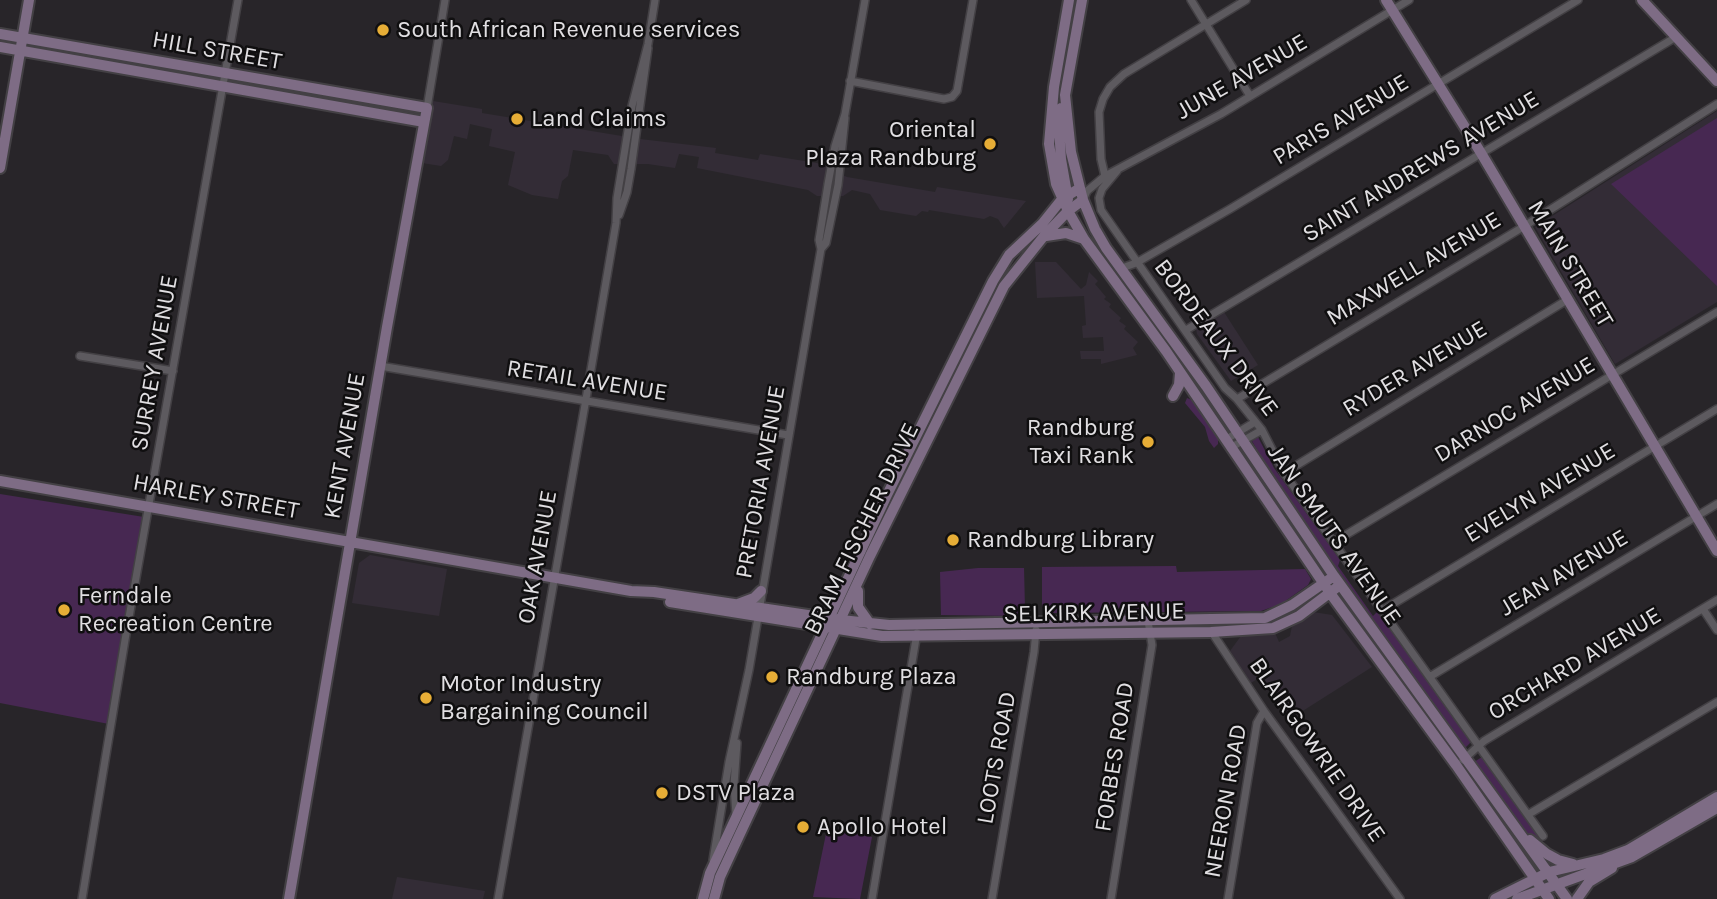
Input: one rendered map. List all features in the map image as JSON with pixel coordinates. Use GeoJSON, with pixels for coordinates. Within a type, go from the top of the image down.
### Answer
{"type":"FeatureCollection","features":[{"type":"Feature","properties":{"kind":"main road"},"geometry":{"type":"LineString","coordinates":[[0,168],[29,0]]}},
{"type":"Feature","properties":{"kind":"main road"},"geometry":{"type":"LineString","coordinates":[[1009,255],[1051,204],[1056,184],[1049,144],[1049,126],[1069,0]]}},
{"type":"Feature","properties":{"kind":"main road"},"geometry":{"type":"LineString","coordinates":[[1065,197],[1059,128],[1082,0]]}},
{"type":"Feature","properties":{"kind":"main road"},"geometry":{"type":"LineString","coordinates":[[1642,0],[1717,81]]}},
{"type":"Feature","properties":{"kind":"main road","name":"MAIN STREET"},"geometry":{"type":"LineString","coordinates":[[1389,5],[1481,153],[1717,551]]}},
{"type":"Feature","properties":{"kind":"main road","name":"HILL STREET"},"geometry":{"type":"LineString","coordinates":[[0,34],[427,108]]}},
{"type":"Feature","properties":{"kind":"main road","name":"HILL STREET"},"geometry":{"type":"LineString","coordinates":[[0,47],[424,122]]}},
{"type":"Feature","properties":{"kind":"main road"},"geometry":{"type":"LineString","coordinates":[[1065,95],[1070,152],[1080,188]]}},
{"type":"Feature","properties":{"kind":"main road","name":"KENT AVENUE"},"geometry":{"type":"LineString","coordinates":[[289,899],[427,108]]}},
{"type":"Feature","properties":{"kind":"main road"},"geometry":{"type":"LineString","coordinates":[[1056,184],[1065,197]]}},
{"type":"Feature","properties":{"kind":"main road","name":"BRAM FISCHER DRIVE"},"geometry":{"type":"LineString","coordinates":[[714,899],[720,877],[833,624],[887,495],[993,281],[1009,255],[1042,224],[1065,197],[1080,188]]}},
{"type":"Feature","properties":{"kind":"main road","name":"JAN SMUTS AVENUE"},"geometry":{"type":"LineString","coordinates":[[1080,188],[1094,229],[1106,248],[1241,436],[1338,580],[1567,899]]}},
{"type":"Feature","properties":{"kind":"main road","name":"JAN SMUTS AVENUE"},"geometry":{"type":"LineString","coordinates":[[1065,197],[1068,211],[1084,239],[1180,372],[1327,588],[1456,765],[1549,899]]}},
{"type":"Feature","properties":{"kind":"main road","name":"BRAM FISCHER DRIVE"},"geometry":{"type":"LineString","coordinates":[[702,899],[710,873],[736,819],[833,624],[861,578],[1004,286],[1044,236],[1083,200]]}},
{"type":"Feature","properties":{"kind":"main road"},"geometry":{"type":"LineString","coordinates":[[1044,236],[1066,233],[1084,239]]}},
{"type":"Feature","properties":{"kind":"main road"},"geometry":{"type":"LineString","coordinates":[[1173,396],[1180,385],[1180,372]]}},
{"type":"Feature","properties":{"kind":"main road","name":"HARLEY STREET"},"geometry":{"type":"LineString","coordinates":[[0,481],[553,578],[735,604],[758,612]]}},
{"type":"Feature","properties":{"kind":"main road"},"geometry":{"type":"LineString","coordinates":[[861,578],[858,607],[870,624]]}},
{"type":"Feature","properties":{"kind":"main road","name":"SELKIRK AVENUE"},"geometry":{"type":"LineString","coordinates":[[833,624],[882,636],[918,631],[1036,629],[1150,633],[1273,628],[1298,616],[1338,580]]}},
{"type":"Feature","properties":{"kind":"main road","name":"SELKIRK AVENUE"},"geometry":{"type":"LineString","coordinates":[[1036,629],[1148,621],[1265,618],[1327,588]]}},
{"type":"Feature","properties":{"kind":"main road","name":"HARLEY STREET"},"geometry":{"type":"LineString","coordinates":[[631,591],[654,598],[833,624]]}},
{"type":"Feature","properties":{"kind":"main road"},"geometry":{"type":"LineString","coordinates":[[735,604],[746,602],[761,591]]}},
{"type":"Feature","properties":{"kind":"main road","name":"SELKIRK AVENUE"},"geometry":{"type":"LineString","coordinates":[[833,624],[870,624],[918,631]]}},
{"type":"Feature","properties":{"kind":"main road"},"geometry":{"type":"LineString","coordinates":[[1495,899],[1549,872],[1628,850],[1717,797]]}},
{"type":"Feature","properties":{"kind":"main road"},"geometry":{"type":"LineString","coordinates":[[1577,899],[1589,882],[1717,808]]}},
{"type":"Feature","properties":{"kind":"main road"},"geometry":{"type":"LineString","coordinates":[[1513,824],[1547,854],[1558,860],[1578,864]]}},
{"type":"Feature","properties":{"kind":"main road"},"geometry":{"type":"LineString","coordinates":[[1517,899],[1632,857]]}},
{"type":"Feature","properties":{"kind":"street","name":"SURREY AVENUE"},"geometry":{"type":"LineString","coordinates":[[82,899],[238,0]]}},
{"type":"Feature","properties":{"kind":"street","name":"KENT AVENUE"},"geometry":{"type":"LineString","coordinates":[[427,108],[445,0]]}},
{"type":"Feature","properties":{"kind":"street","name":"OAK AVENUE"},"geometry":{"type":"LineString","coordinates":[[498,899],[616,223],[627,192],[655,0]]}},
{"type":"Feature","properties":{"kind":"street","name":"PRETORIA AVENUE"},"geometry":{"type":"LineString","coordinates":[[710,873],[729,762],[739,722],[821,248],[826,243],[838,185],[845,114],[865,0]]}},
{"type":"Feature","properties":{"kind":"street"},"geometry":{"type":"LineString","coordinates":[[850,81],[944,99],[953,97],[957,91],[973,0]]}},
{"type":"Feature","properties":{"kind":"street"},"geometry":{"type":"LineString","coordinates":[[1191,0],[1250,96]]}},
{"type":"Feature","properties":{"kind":"street"},"geometry":{"type":"LineString","coordinates":[[1105,176],[1099,135],[1100,112],[1110,86],[1124,74],[1246,0]]}},
{"type":"Feature","properties":{"kind":"street","name":"JUNE AVENUE"},"geometry":{"type":"LineString","coordinates":[[1083,200],[1094,184],[1105,176],[1250,96],[1389,5],[1409,0]]}},
{"type":"Feature","properties":{"kind":"street","name":"PARIS AVENUE"},"geometry":{"type":"LineString","coordinates":[[1122,268],[1230,209],[1578,0]]}},
{"type":"Feature","properties":{"kind":"street","name":"SAINT ANDREWS AVENUE"},"geometry":{"type":"LineString","coordinates":[[1186,330],[1676,37]]}},
{"type":"Feature","properties":{"kind":"street","name":"MAXWELL AVENUE"},"geometry":{"type":"LineString","coordinates":[[1237,398],[1523,227],[1717,104]]}},
{"type":"Feature","properties":{"kind":"street","name":"BORDEAUX DRIVE"},"geometry":{"type":"LineString","coordinates":[[1117,171],[1102,188],[1099,198],[1101,210],[1225,388],[1237,398],[1262,430],[1284,472],[1543,836]]}},
{"type":"Feature","properties":{"kind":"street","name":"JUNE AVENUE"},"geometry":{"type":"LineString","coordinates":[[1080,188],[1094,184]]}},
{"type":"Feature","properties":{"kind":"street","name":"RYDER AVENUE"},"geometry":{"type":"LineString","coordinates":[[1284,472],[1567,300]]}},
{"type":"Feature","properties":{"kind":"street","name":"DARNOC AVENUE"},"geometry":{"type":"LineString","coordinates":[[1334,542],[1717,312]]}},
{"type":"Feature","properties":{"kind":"street"},"geometry":{"type":"LineString","coordinates":[[80,356],[173,371]]}},
{"type":"Feature","properties":{"kind":"street","name":"RETAIL AVENUE"},"geometry":{"type":"LineString","coordinates":[[380,366],[788,435]]}},
{"type":"Feature","properties":{"kind":"street","name":"EVELYN AVENUE"},"geometry":{"type":"LineString","coordinates":[[1383,610],[1717,409]]}},
{"type":"Feature","properties":{"kind":"street"},"geometry":{"type":"LineString","coordinates":[[1228,444],[1255,422]]}},
{"type":"Feature","properties":{"kind":"street"},"geometry":{"type":"LineString","coordinates":[[1241,436],[1262,430]]}},
{"type":"Feature","properties":{"kind":"street","name":"JEAN AVENUE"},"geometry":{"type":"LineString","coordinates":[[1431,676],[1717,504]]}},
{"type":"Feature","properties":{"kind":"street","name":"ORCHARD AVENUE"},"geometry":{"type":"LineString","coordinates":[[1456,765],[1480,745],[1717,600]]}},
{"type":"Feature","properties":{"kind":"street"},"geometry":{"type":"LineString","coordinates":[[1703,609],[1717,630]]}},
{"type":"Feature","properties":{"kind":"street","name":"BLAIRGOWRIE DRIVE"},"geometry":{"type":"LineString","coordinates":[[1210,620],[1211,632],[1264,711],[1400,899]]}},
{"type":"Feature","properties":{"kind":"street","name":"FORBES ROAD"},"geometry":{"type":"LineString","coordinates":[[1111,899],[1152,645],[1148,621]]}},
{"type":"Feature","properties":{"kind":"street","name":"LOOTS ROAD"},"geometry":{"type":"LineString","coordinates":[[992,899],[1036,629]]}},
{"type":"Feature","properties":{"kind":"street"},"geometry":{"type":"LineString","coordinates":[[872,899],[918,631]]}},
{"type":"Feature","properties":{"kind":"street"},"geometry":{"type":"LineString","coordinates":[[1529,814],[1717,702]]}},
{"type":"Feature","properties":{"kind":"street","name":"NEERON ROAD"},"geometry":{"type":"LineString","coordinates":[[1227,899],[1257,723],[1264,711]]}},
{"type":"Feature","properties":{"kind":"street","name":"PRETORIA AVENUE"},"geometry":{"type":"LineString","coordinates":[[738,836],[734,785],[739,722]]}},
{"type":"Feature","properties":{"kind":"shaded area"},"geometry":{"type":"Polygon","coordinates":[[[433,101],[482,109],[482,113],[640,139],[716,148],[715,153],[758,160],[760,154],[817,163],[847,177],[935,192],[937,187],[1026,201],[1004,228],[998,219],[990,216],[984,219],[929,210],[916,216],[880,210],[870,194],[852,190],[843,196],[817,196],[808,190],[697,168],[699,157],[679,154],[675,168],[648,164],[614,164],[608,155],[573,150],[568,176],[562,181],[558,199],[532,195],[508,185],[515,152],[489,146],[492,129],[470,124],[467,139],[454,136],[448,160],[441,166],[422,163],[433,101]]]}},
{"type":"Feature","properties":{"kind":"shaded area"},"geometry":{"type":"Polygon","coordinates":[[[1717,111],[1717,302],[1615,364],[1535,227],[1717,111]]]}},
{"type":"Feature","properties":{"kind":"shaded area"},"geometry":{"type":"Polygon","coordinates":[[[1717,118],[1717,286],[1611,184],[1717,118]]]}},
{"type":"Feature","properties":{"kind":"shaded area"},"geometry":{"type":"Polygon","coordinates":[[[1035,262],[1056,262],[1081,289],[1086,285],[1089,272],[1098,281],[1095,284],[1106,297],[1104,299],[1111,304],[1109,307],[1126,326],[1124,329],[1138,342],[1133,348],[1137,355],[1101,364],[1101,359],[1081,359],[1080,351],[1104,351],[1103,337],[1083,338],[1082,326],[1086,325],[1084,296],[1037,298],[1035,262]]]}},
{"type":"Feature","properties":{"kind":"shaded area"},"geometry":{"type":"Polygon","coordinates":[[[1224,312],[1258,365],[1231,381],[1197,334],[1196,328],[1224,312]]]}},
{"type":"Feature","properties":{"kind":"shaded area"},"geometry":{"type":"Polygon","coordinates":[[[1187,398],[1194,401],[1218,434],[1218,444],[1214,448],[1205,427],[1185,403],[1187,398]]]}},
{"type":"Feature","properties":{"kind":"shaded area"},"geometry":{"type":"Polygon","coordinates":[[[1258,437],[1274,468],[1340,560],[1338,566],[1373,616],[1377,612],[1472,741],[1465,748],[1282,493],[1252,441],[1258,437]]]}},
{"type":"Feature","properties":{"kind":"shaded area","name":"Ferndale Recreation Centre"},"geometry":{"type":"Polygon","coordinates":[[[0,494],[144,517],[109,724],[0,703],[0,494]]]}},
{"type":"Feature","properties":{"kind":"shaded area"},"geometry":{"type":"Polygon","coordinates":[[[370,555],[447,569],[439,616],[352,603],[359,563],[370,555]]]}},
{"type":"Feature","properties":{"kind":"shaded area"},"geometry":{"type":"Polygon","coordinates":[[[1176,566],[1177,572],[1305,569],[1311,579],[1308,585],[1281,604],[1261,611],[1048,613],[1042,606],[1042,567],[1176,566]]]}},
{"type":"Feature","properties":{"kind":"shaded area"},"geometry":{"type":"Polygon","coordinates":[[[978,568],[1024,568],[1025,609],[1017,616],[941,615],[940,572],[978,568]]]}},
{"type":"Feature","properties":{"kind":"shaded area"},"geometry":{"type":"Polygon","coordinates":[[[1313,612],[1332,615],[1372,667],[1290,719],[1271,687],[1266,691],[1257,679],[1251,683],[1230,651],[1241,636],[1275,633],[1279,642],[1290,636],[1292,626],[1313,612]]]}},
{"type":"Feature","properties":{"kind":"shaded area"},"geometry":{"type":"Polygon","coordinates":[[[1482,757],[1548,850],[1527,833],[1474,762],[1482,757]]]}},
{"type":"Feature","properties":{"kind":"shaded area"},"geometry":{"type":"Polygon","coordinates":[[[827,829],[872,837],[860,899],[813,897],[827,829]]]}},
{"type":"Feature","properties":{"kind":"shaded area"},"geometry":{"type":"Polygon","coordinates":[[[397,877],[485,891],[483,899],[392,899],[397,877]]]}},
{"type":"Feature","properties":{"kind":"place","name":"South African Revenue services"},"geometry":{"type":"Point","coordinates":[383,30]}},
{"type":"Feature","properties":{"kind":"place","name":"Land Claims"},"geometry":{"type":"Point","coordinates":[517,119]}},
{"type":"Feature","properties":{"kind":"place","name":"Oriental Plaza Randburg"},"geometry":{"type":"Point","coordinates":[990,144]}},
{"type":"Feature","properties":{"kind":"place","name":"Randburg Taxi Rank"},"geometry":{"type":"Point","coordinates":[1148,442]}},
{"type":"Feature","properties":{"kind":"place","name":"Randburg Library"},"geometry":{"type":"Point","coordinates":[953,540]}},
{"type":"Feature","properties":{"kind":"place","name":"Ferndale Recreation Centre"},"geometry":{"type":"Point","coordinates":[64,610]}},
{"type":"Feature","properties":{"kind":"place","name":"Randburg Plaza"},"geometry":{"type":"Point","coordinates":[772,677]}},
{"type":"Feature","properties":{"kind":"place","name":"Motor Industry Bargaining Council"},"geometry":{"type":"Point","coordinates":[426,698]}},
{"type":"Feature","properties":{"kind":"place","name":"DSTV Plaza"},"geometry":{"type":"Point","coordinates":[662,793]}},
{"type":"Feature","properties":{"kind":"place","name":"Apollo Hotel"},"geometry":{"type":"Point","coordinates":[803,827]}}]}
